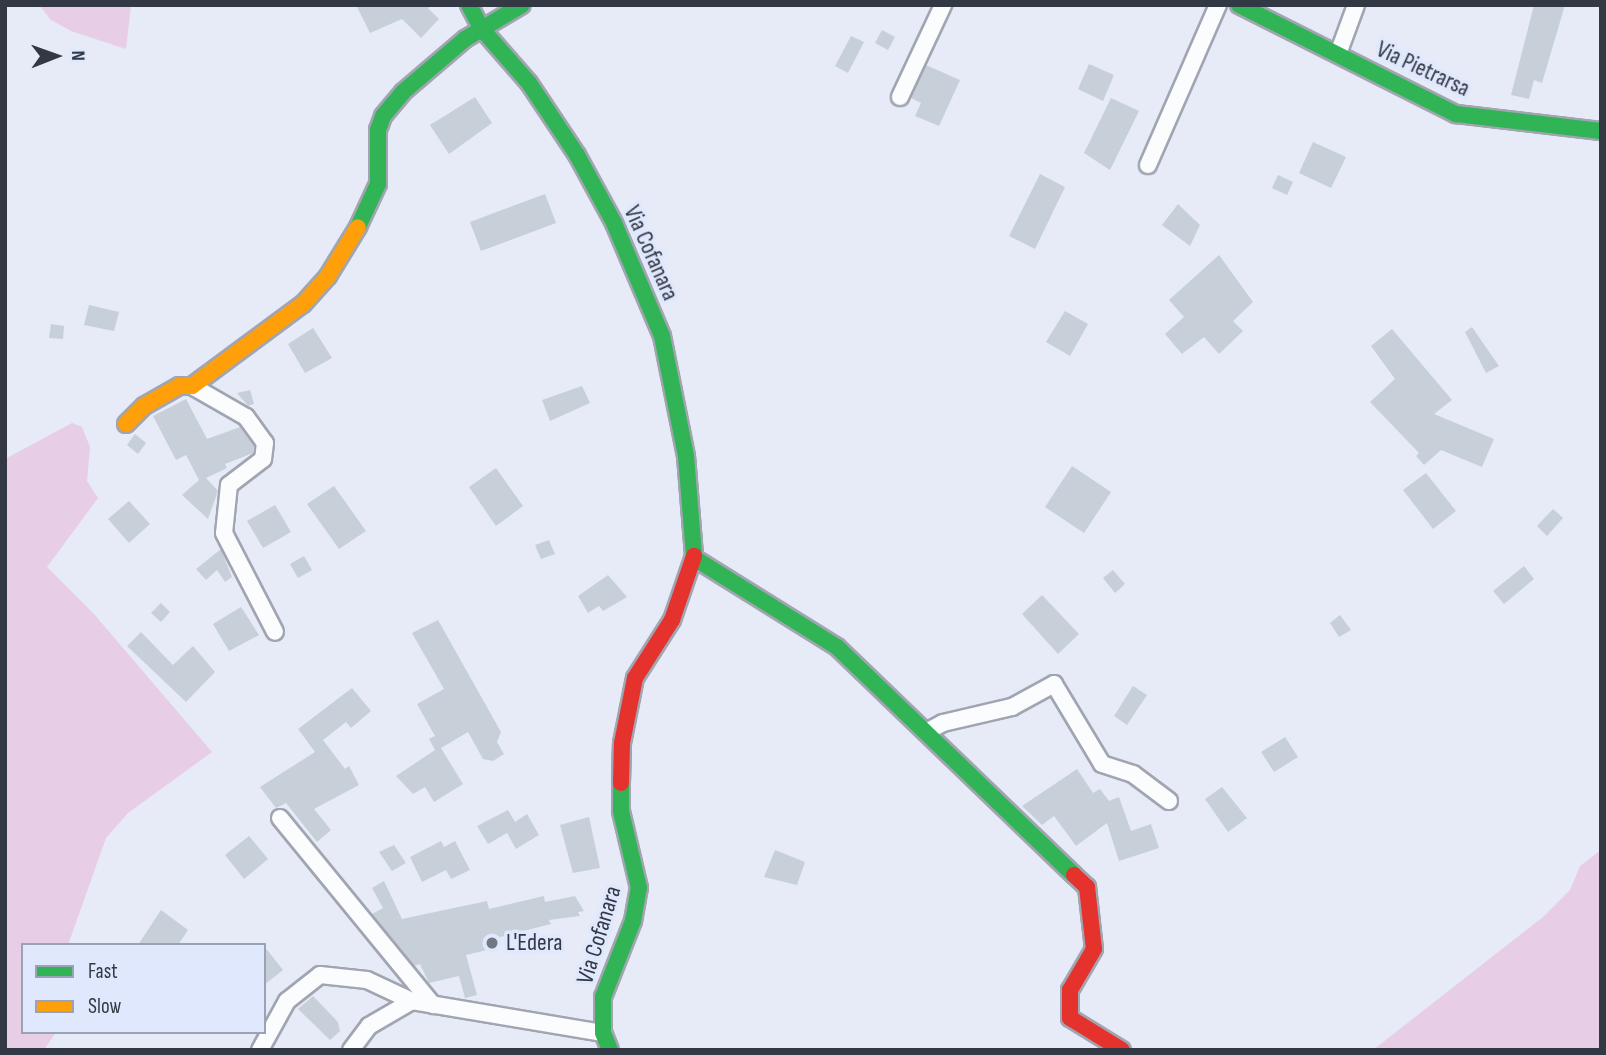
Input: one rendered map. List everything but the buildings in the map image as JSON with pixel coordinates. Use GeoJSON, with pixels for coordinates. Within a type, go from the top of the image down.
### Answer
{"type":"FeatureCollection","features":[{"type":"Feature","properties":{"kind":"street","name":"Via Cofanara"},"geometry":{"type":"LineString","coordinates":[[470,5],[481,29],[529,83],[577,155],[614,223],[662,337],[686,456],[694,558],[681,601],[635,678],[629,700],[618,780],[621,811],[639,888],[633,920],[603,997],[603,1033],[610,1050]]}},
{"type":"Feature","properties":{"kind":"street"},"geometry":{"type":"LineString","coordinates":[[192,386],[290,316],[328,276],[373,203],[383,116],[403,92],[481,29],[494,25],[522,5]]}},
{"type":"Feature","properties":{"kind":"street"},"geometry":{"type":"LineString","coordinates":[[900,97],[943,5]]}},
{"type":"Feature","properties":{"kind":"street"},"geometry":{"type":"LineString","coordinates":[[1149,166],[1218,5]]}},
{"type":"Feature","properties":{"kind":"street","name":"Via Pietrarsa"},"geometry":{"type":"LineString","coordinates":[[1238,5],[1456,114],[1601,131]]}},
{"type":"Feature","properties":{"kind":"street"},"geometry":{"type":"LineString","coordinates":[[1338,54],[1356,5]]}},
{"type":"Feature","properties":{"kind":"street"},"geometry":{"type":"LineString","coordinates":[[126,424],[144,406],[179,386],[192,386],[246,417],[265,443],[263,459],[229,485],[224,533],[275,632]]}},
{"type":"Feature","properties":{"kind":"street"},"geometry":{"type":"LineString","coordinates":[[694,558],[837,647],[1087,887],[1094,949],[1070,990],[1067,1006],[1070,1018],[1122,1050]]}},
{"type":"Feature","properties":{"kind":"street"},"geometry":{"type":"LineString","coordinates":[[926,732],[943,723],[1012,707],[1054,684],[1102,764],[1133,774],[1169,801]]}},
{"type":"Feature","properties":{"kind":"street"},"geometry":{"type":"LineString","coordinates":[[280,818],[433,1005]]}},
{"type":"Feature","properties":{"kind":"street"},"geometry":{"type":"LineString","coordinates":[[260,1050],[287,1001],[320,975],[367,980],[412,1001],[603,1033]]}},
{"type":"Feature","properties":{"kind":"street"},"geometry":{"type":"LineString","coordinates":[[351,1050],[369,1027],[412,1001]]}},
{"type":"Feature","properties":{"kind":"shaded area"},"geometry":{"type":"Polygon","coordinates":[[[39,5],[131,5],[126,49],[71,31],[51,20],[39,5]]]}},
{"type":"Feature","properties":{"kind":"shaded area"},"geometry":{"type":"Polygon","coordinates":[[[72,423],[82,427],[90,447],[87,481],[98,498],[47,567],[94,614],[212,752],[128,813],[106,838],[69,943],[21,943],[21,1034],[55,1034],[44,1050],[5,1050],[5,459],[72,423]]]}},
{"type":"Feature","properties":{"kind":"shaded area"},"geometry":{"type":"Polygon","coordinates":[[[1601,850],[1601,1050],[1373,1050],[1543,917],[1570,890],[1580,866],[1601,850]]]}},
{"type":"Feature","properties":{"kind":"traffic: fast"},"geometry":{"type":"LineString","coordinates":[[469,5],[481,28],[529,83],[577,155],[614,223],[662,336],[686,456],[694,556]]}},
{"type":"Feature","properties":{"kind":"traffic: fast"},"geometry":{"type":"LineString","coordinates":[[358,227],[378,184],[378,130],[383,116],[403,92],[465,39],[522,5]]}},
{"type":"Feature","properties":{"kind":"traffic: fast"},"geometry":{"type":"LineString","coordinates":[[1239,5],[1456,114],[1601,131]]}},
{"type":"Feature","properties":{"kind":"traffic: fast"},"geometry":{"type":"LineString","coordinates":[[694,558],[837,647],[1074,875]]}},
{"type":"Feature","properties":{"kind":"traffic: fast"},"geometry":{"type":"LineString","coordinates":[[610,1050],[603,1033],[603,997],[633,921],[639,888],[621,811],[621,783]]}},
{"type":"Feature","properties":{"kind":"traffic: slow"},"geometry":{"type":"LineString","coordinates":[[126,424],[144,406],[179,386],[192,386],[303,304],[328,276],[358,227]]}},
{"type":"Feature","properties":{"kind":"traffic: jam"},"geometry":{"type":"LineString","coordinates":[[621,783],[622,743],[635,678],[672,620],[694,556]]}},
{"type":"Feature","properties":{"kind":"traffic: jam"},"geometry":{"type":"LineString","coordinates":[[1074,875],[1087,887],[1094,949],[1070,990],[1070,1018],[1122,1050]]}},
{"type":"Feature","properties":{"kind":"place","name":"L'Edera"},"geometry":{"type":"Point","coordinates":[492,943]}}]}
